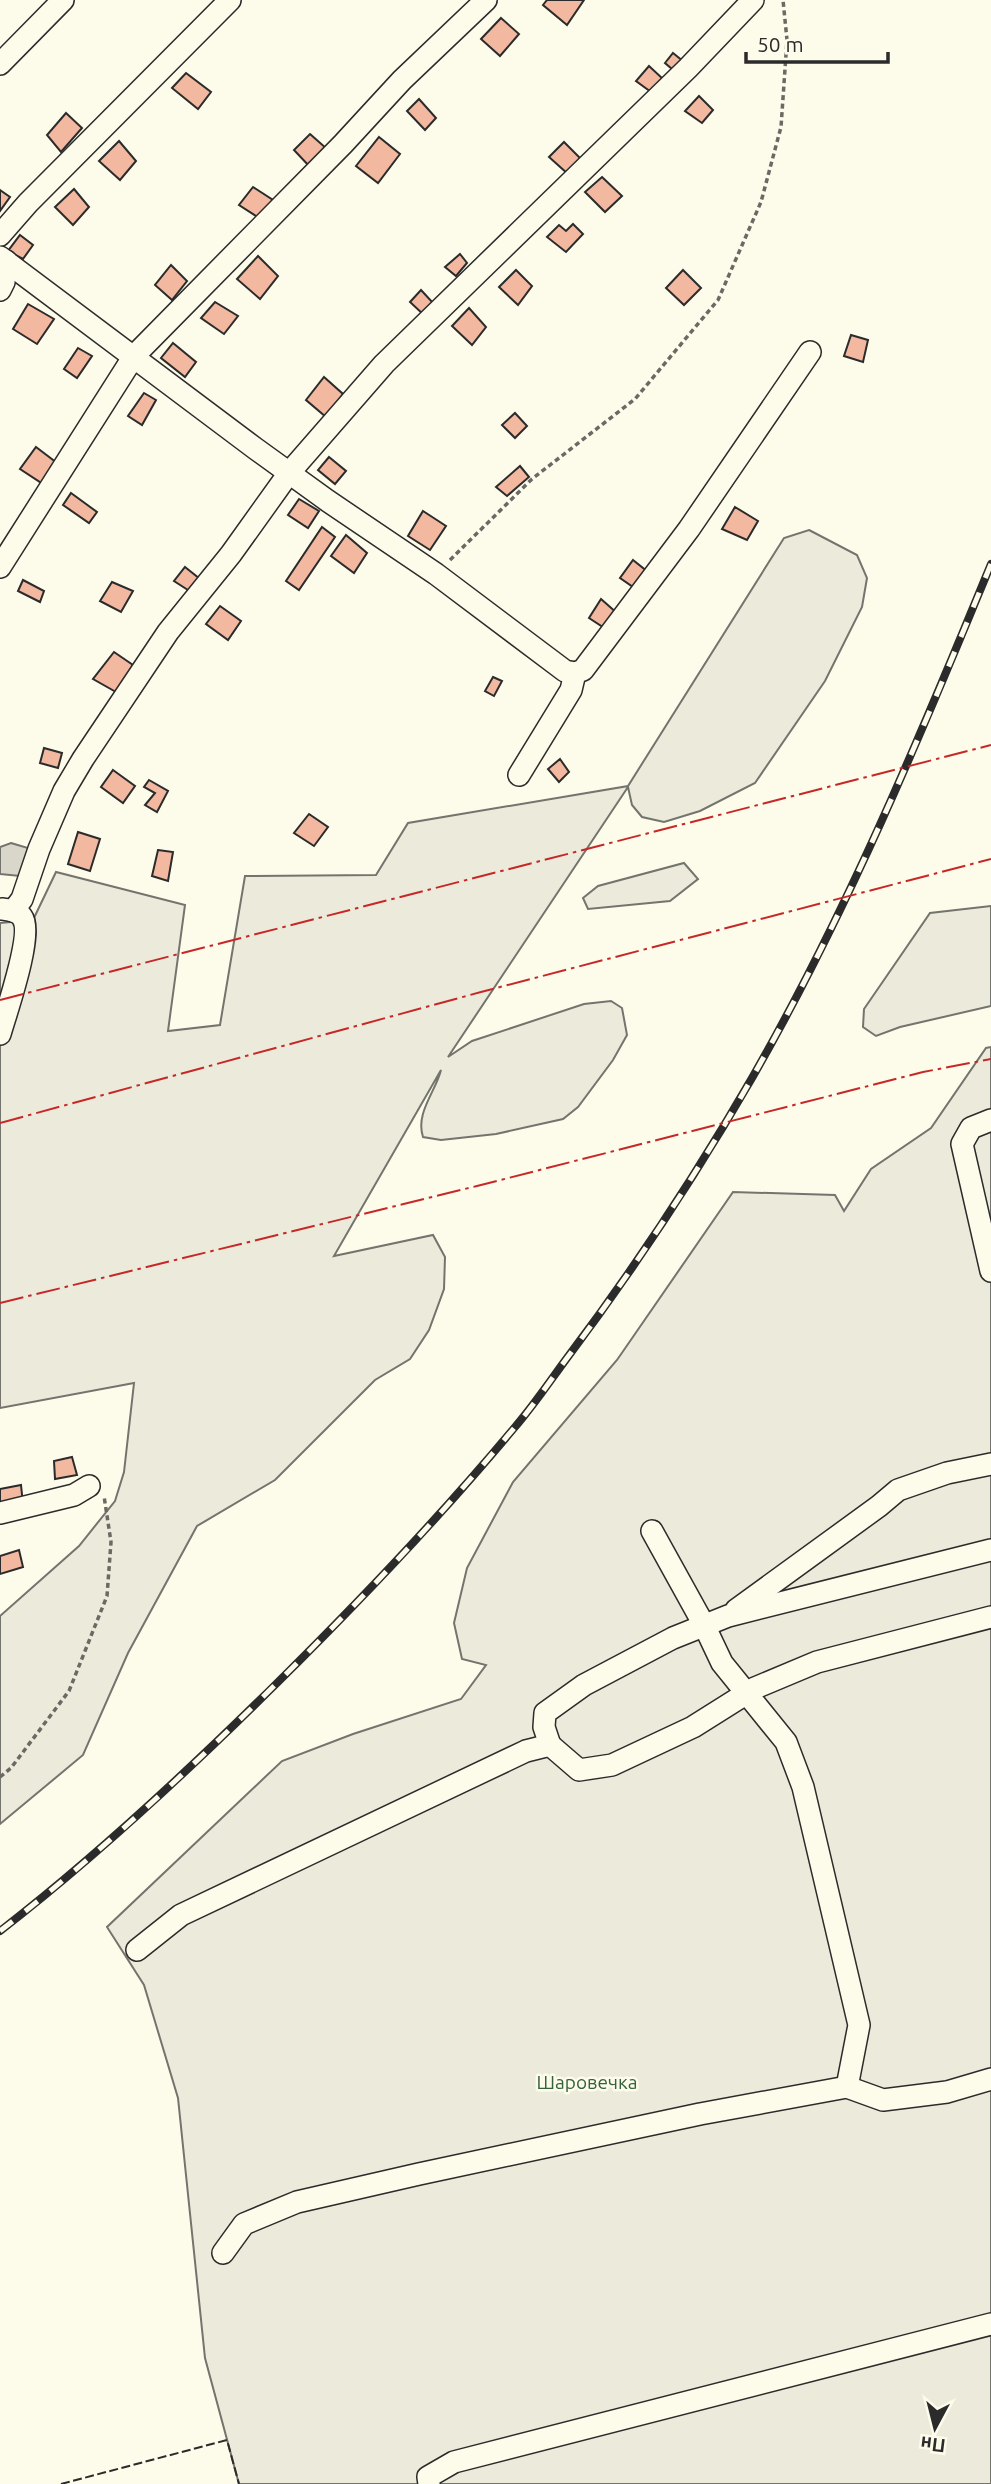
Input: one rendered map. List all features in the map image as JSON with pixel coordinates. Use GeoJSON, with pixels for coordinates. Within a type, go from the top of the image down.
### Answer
{"type":"FeatureCollection","features":[{"type":"Feature","properties":{"kind":"street"},"geometry":{"type":"LineString","coordinates":[[0,235],[28,202],[230,0]]}},
{"type":"Feature","properties":{"kind":"street"},"geometry":{"type":"LineString","coordinates":[[0,567],[134,356],[343,144],[402,80],[486,0]]}},
{"type":"Feature","properties":{"kind":"street"},"geometry":{"type":"LineString","coordinates":[[6,909],[22,899],[39,849],[64,791],[83,759],[169,632],[231,554],[289,473],[384,364],[653,103],[752,0]]}},
{"type":"Feature","properties":{"kind":"street"},"geometry":{"type":"LineString","coordinates":[[0,64],[57,3]]}},
{"type":"Feature","properties":{"kind":"street"},"geometry":{"type":"LineString","coordinates":[[3,259],[289,473],[436,573],[565,671],[575,673],[583,670],[689,529],[810,352]]}},
{"type":"Feature","properties":{"kind":"street"},"geometry":{"type":"LineString","coordinates":[[0,290],[4,282],[3,259]]}},
{"type":"Feature","properties":{"kind":"street"},"geometry":{"type":"LineString","coordinates":[[519,775],[572,690],[575,673]]}},
{"type":"Feature","properties":{"kind":"street"},"geometry":{"type":"LineString","coordinates":[[0,1034],[24,948],[26,928],[22,916],[6,909]]}},
{"type":"Feature","properties":{"kind":"street"},"geometry":{"type":"LineString","coordinates":[[991,1120],[971,1128],[962,1144],[991,1271]]}},
{"type":"Feature","properties":{"kind":"street"},"geometry":{"type":"LineString","coordinates":[[727,1616],[898,1490],[947,1473],[991,1464]]}},
{"type":"Feature","properties":{"kind":"street"},"geometry":{"type":"LineString","coordinates":[[0,1513],[74,1495],[89,1486]]}},
{"type":"Feature","properties":{"kind":"street"},"geometry":{"type":"LineString","coordinates":[[652,1531],[722,1663],[786,1742],[803,1787],[859,2025],[848,2087]]}},
{"type":"Feature","properties":{"kind":"street"},"geometry":{"type":"LineString","coordinates":[[991,1550],[727,1616],[704,1625],[584,1685],[545,1713],[544,1727],[550,1745],[579,1770],[612,1765],[693,1727],[745,1694],[817,1662],[991,1617]]}},
{"type":"Feature","properties":{"kind":"street"},"geometry":{"type":"LineString","coordinates":[[138,1950],[181,1915],[526,1751],[550,1745]]}},
{"type":"Feature","properties":{"kind":"street"},"geometry":{"type":"LineString","coordinates":[[223,2253],[244,2224],[297,2202],[699,2114],[848,2087],[883,2100],[947,2092],[991,2079]]}},
{"type":"Feature","properties":{"kind":"street"},"geometry":{"type":"LineString","coordinates":[[429,2484],[428,2477],[454,2462],[991,2323]]}},
{"type":"Feature","properties":{"kind":"path"},"geometry":{"type":"LineString","coordinates":[[436,573],[532,479],[635,399],[718,300],[761,202],[781,127],[787,40],[783,0]]}},
{"type":"Feature","properties":{"kind":"path"},"geometry":{"type":"LineString","coordinates":[[0,1777],[11,1768],[69,1691],[107,1596],[111,1542],[103,1486],[89,1486]]}},
{"type":"Feature","properties":{"kind":"green space"},"geometry":{"type":"Polygon","coordinates":[[[809,530],[857,555],[867,578],[862,607],[825,681],[755,783],[700,811],[664,822],[642,817],[632,805],[628,787],[448,1057],[472,1041],[584,1004],[611,1001],[622,1008],[627,1035],[613,1060],[578,1107],[563,1119],[496,1134],[441,1140],[423,1137],[421,1128],[424,1111],[441,1070],[334,1256],[433,1235],[445,1257],[444,1289],[429,1330],[410,1359],[375,1380],[275,1480],[197,1526],[128,1653],[83,1755],[0,1824],[0,1616],[79,1546],[115,1501],[124,1472],[134,1383],[0,1408],[0,923],[33,920],[56,872],[185,905],[168,1031],[220,1025],[245,876],[376,875],[408,823],[628,786],[784,538],[809,530]]]}},
{"type":"Feature","properties":{"kind":"green space"},"geometry":{"type":"Polygon","coordinates":[[[684,863],[698,879],[670,901],[588,909],[583,898],[598,886],[684,863]]]}},
{"type":"Feature","properties":{"kind":"green space"},"geometry":{"type":"Polygon","coordinates":[[[991,906],[991,1006],[900,1027],[876,1036],[863,1027],[864,1009],[930,913],[991,906]]]}},
{"type":"Feature","properties":{"kind":"green space","name":"Шаровечка"},"geometry":{"type":"Polygon","coordinates":[[[991,1047],[991,2484],[239,2484],[205,2358],[178,2098],[144,1985],[107,1927],[282,1761],[353,1734],[461,1699],[486,1665],[462,1659],[454,1623],[467,1568],[513,1482],[617,1360],[733,1192],[835,1195],[844,1211],[871,1169],[931,1128],[986,1048],[991,1047]]]}},
{"type":"Feature","properties":{"kind":"shaded area"},"geometry":{"type":"Polygon","coordinates":[[[11,843],[28,848],[31,855],[20,876],[0,874],[0,847],[11,843]]]}},
{"type":"Feature","properties":{"kind":"building"},"geometry":{"type":"Polygon","coordinates":[[[547,0],[584,0],[567,25],[543,5],[547,0]]]}},
{"type":"Feature","properties":{"kind":"building"},"geometry":{"type":"Polygon","coordinates":[[[501,18],[519,34],[500,56],[481,39],[501,18]]]}},
{"type":"Feature","properties":{"kind":"building"},"geometry":{"type":"Polygon","coordinates":[[[673,53],[689,66],[679,75],[665,63],[673,53]]]}},
{"type":"Feature","properties":{"kind":"building"},"geometry":{"type":"Polygon","coordinates":[[[649,66],[663,79],[651,92],[636,81],[649,66]]]}},
{"type":"Feature","properties":{"kind":"building"},"geometry":{"type":"Polygon","coordinates":[[[186,73],[211,92],[198,109],[172,88],[186,73]]]}},
{"type":"Feature","properties":{"kind":"building"},"geometry":{"type":"Polygon","coordinates":[[[699,96],[713,110],[702,123],[685,111],[699,96]]]}},
{"type":"Feature","properties":{"kind":"building"},"geometry":{"type":"Polygon","coordinates":[[[419,99],[436,118],[425,130],[407,111],[419,99]]]}},
{"type":"Feature","properties":{"kind":"building"},"geometry":{"type":"Polygon","coordinates":[[[66,113],[82,128],[61,152],[47,135],[66,113]]]}},
{"type":"Feature","properties":{"kind":"building"},"geometry":{"type":"Polygon","coordinates":[[[310,134],[327,149],[310,167],[294,150],[310,134]]]}},
{"type":"Feature","properties":{"kind":"building"},"geometry":{"type":"Polygon","coordinates":[[[379,137],[400,154],[378,183],[356,166],[379,137]]]}},
{"type":"Feature","properties":{"kind":"building"},"geometry":{"type":"Polygon","coordinates":[[[119,141],[136,161],[120,180],[99,161],[119,141]]]}},
{"type":"Feature","properties":{"kind":"building"},"geometry":{"type":"Polygon","coordinates":[[[564,142],[581,159],[568,174],[549,157],[564,142]]]}},
{"type":"Feature","properties":{"kind":"building"},"geometry":{"type":"Polygon","coordinates":[[[602,177],[622,196],[605,212],[585,192],[602,177]]]}},
{"type":"Feature","properties":{"kind":"building"},"geometry":{"type":"Polygon","coordinates":[[[253,187],[273,200],[259,218],[239,205],[253,187]]]}},
{"type":"Feature","properties":{"kind":"building"},"geometry":{"type":"Polygon","coordinates":[[[74,189],[89,207],[73,225],[55,207],[74,189]]]}},
{"type":"Feature","properties":{"kind":"building"},"geometry":{"type":"Polygon","coordinates":[[[0,190],[10,197],[0,211],[0,190]]]}},
{"type":"Feature","properties":{"kind":"building"},"geometry":{"type":"Polygon","coordinates":[[[573,224],[583,234],[566,252],[547,237],[559,225],[566,231],[573,224]]]}},
{"type":"Feature","properties":{"kind":"building"},"geometry":{"type":"Polygon","coordinates":[[[20,235],[33,245],[23,259],[8,251],[20,235]]]}},
{"type":"Feature","properties":{"kind":"building"},"geometry":{"type":"Polygon","coordinates":[[[460,254],[467,263],[456,276],[445,267],[460,254]]]}},
{"type":"Feature","properties":{"kind":"building"},"geometry":{"type":"Polygon","coordinates":[[[258,256],[278,276],[260,299],[237,279],[258,256]]]}},
{"type":"Feature","properties":{"kind":"building"},"geometry":{"type":"Polygon","coordinates":[[[171,265],[187,281],[172,300],[155,285],[171,265]]]}},
{"type":"Feature","properties":{"kind":"building"},"geometry":{"type":"Polygon","coordinates":[[[516,270],[532,286],[518,305],[499,287],[516,270]]]}},
{"type":"Feature","properties":{"kind":"building"},"geometry":{"type":"Polygon","coordinates":[[[683,270],[701,288],[684,305],[666,288],[683,270]]]}},
{"type":"Feature","properties":{"kind":"building"},"geometry":{"type":"Polygon","coordinates":[[[421,290],[434,304],[425,316],[410,302],[421,290]]]}},
{"type":"Feature","properties":{"kind":"building"},"geometry":{"type":"Polygon","coordinates":[[[215,302],[238,316],[224,334],[201,318],[215,302]]]}},
{"type":"Feature","properties":{"kind":"building"},"geometry":{"type":"Polygon","coordinates":[[[28,304],[54,319],[37,344],[13,329],[28,304]]]}},
{"type":"Feature","properties":{"kind":"building"},"geometry":{"type":"Polygon","coordinates":[[[469,308],[486,327],[472,345],[452,326],[469,308]]]}},
{"type":"Feature","properties":{"kind":"building"},"geometry":{"type":"Polygon","coordinates":[[[851,335],[868,340],[863,362],[844,356],[851,335]]]}},
{"type":"Feature","properties":{"kind":"building"},"geometry":{"type":"Polygon","coordinates":[[[173,343],[196,362],[185,377],[161,358],[173,343]]]}},
{"type":"Feature","properties":{"kind":"building"},"geometry":{"type":"Polygon","coordinates":[[[78,348],[92,356],[77,378],[64,369],[78,348]]]}},
{"type":"Feature","properties":{"kind":"building"},"geometry":{"type":"Polygon","coordinates":[[[324,377],[343,394],[326,417],[306,400],[324,377]]]}},
{"type":"Feature","properties":{"kind":"building"},"geometry":{"type":"Polygon","coordinates":[[[144,393],[156,400],[142,425],[128,416],[144,393]]]}},
{"type":"Feature","properties":{"kind":"building"},"geometry":{"type":"Polygon","coordinates":[[[515,413],[527,426],[515,438],[502,425],[515,413]]]}},
{"type":"Feature","properties":{"kind":"building"},"geometry":{"type":"Polygon","coordinates":[[[36,447],[57,463],[43,484],[20,469],[36,447]]]}},
{"type":"Feature","properties":{"kind":"building"},"geometry":{"type":"Polygon","coordinates":[[[329,457],[346,471],[335,484],[318,470],[329,457]]]}},
{"type":"Feature","properties":{"kind":"building"},"geometry":{"type":"Polygon","coordinates":[[[520,466],[529,477],[507,496],[496,487],[520,466]]]}},
{"type":"Feature","properties":{"kind":"building"},"geometry":{"type":"Polygon","coordinates":[[[71,493],[97,512],[89,523],[63,505],[71,493]]]}},
{"type":"Feature","properties":{"kind":"building"},"geometry":{"type":"Polygon","coordinates":[[[299,499],[319,511],[308,528],[288,515],[299,499]]]}},
{"type":"Feature","properties":{"kind":"building"},"geometry":{"type":"Polygon","coordinates":[[[735,507],[758,521],[747,540],[722,529],[735,507]]]}},
{"type":"Feature","properties":{"kind":"building"},"geometry":{"type":"Polygon","coordinates":[[[423,511],[446,526],[430,550],[408,536],[423,511]]]}},
{"type":"Feature","properties":{"kind":"building"},"geometry":{"type":"Polygon","coordinates":[[[322,527],[335,537],[299,590],[286,581],[322,527]]]}},
{"type":"Feature","properties":{"kind":"building"},"geometry":{"type":"Polygon","coordinates":[[[346,535],[367,553],[354,573],[331,556],[346,535]]]}},
{"type":"Feature","properties":{"kind":"building"},"geometry":{"type":"Polygon","coordinates":[[[633,560],[648,572],[636,589],[620,578],[633,560]]]}},
{"type":"Feature","properties":{"kind":"building"},"geometry":{"type":"Polygon","coordinates":[[[185,567],[200,579],[191,592],[174,581],[185,567]]]}},
{"type":"Feature","properties":{"kind":"building"},"geometry":{"type":"Polygon","coordinates":[[[23,580],[44,591],[40,602],[18,591],[23,580]]]}},
{"type":"Feature","properties":{"kind":"building"},"geometry":{"type":"Polygon","coordinates":[[[112,582],[133,591],[121,612],[100,601],[112,582]]]}},
{"type":"Feature","properties":{"kind":"building"},"geometry":{"type":"Polygon","coordinates":[[[601,599],[618,614],[609,631],[589,618],[601,599]]]}},
{"type":"Feature","properties":{"kind":"building"},"geometry":{"type":"Polygon","coordinates":[[[220,606],[241,621],[228,640],[206,624],[220,606]]]}},
{"type":"Feature","properties":{"kind":"building"},"geometry":{"type":"Polygon","coordinates":[[[114,652],[133,665],[116,692],[93,679],[114,652]]]}},
{"type":"Feature","properties":{"kind":"building"},"geometry":{"type":"Polygon","coordinates":[[[493,677],[502,681],[494,696],[485,691],[493,677]]]}},
{"type":"Feature","properties":{"kind":"building"},"geometry":{"type":"Polygon","coordinates":[[[44,748],[62,753],[58,768],[40,763],[44,748]]]}},
{"type":"Feature","properties":{"kind":"building"},"geometry":{"type":"Polygon","coordinates":[[[560,759],[569,772],[559,782],[548,769],[560,759]]]}},
{"type":"Feature","properties":{"kind":"building"},"geometry":{"type":"Polygon","coordinates":[[[113,770],[135,786],[123,803],[101,787],[113,770]]]}},
{"type":"Feature","properties":{"kind":"building"},"geometry":{"type":"Polygon","coordinates":[[[149,780],[168,791],[157,812],[145,805],[155,793],[144,787],[149,780]]]}},
{"type":"Feature","properties":{"kind":"building"},"geometry":{"type":"Polygon","coordinates":[[[309,814],[328,827],[314,846],[294,833],[309,814]]]}},
{"type":"Feature","properties":{"kind":"building"},"geometry":{"type":"Polygon","coordinates":[[[78,832],[100,839],[90,871],[68,864],[78,832]]]}},
{"type":"Feature","properties":{"kind":"building"},"geometry":{"type":"Polygon","coordinates":[[[158,850],[173,852],[168,881],[152,876],[158,850]]]}},
{"type":"Feature","properties":{"kind":"building"},"geometry":{"type":"Polygon","coordinates":[[[72,1457],[77,1475],[55,1479],[54,1461],[72,1457]]]}},
{"type":"Feature","properties":{"kind":"building"},"geometry":{"type":"Polygon","coordinates":[[[21,1485],[23,1504],[0,1508],[0,1489],[21,1485]]]}},
{"type":"Feature","properties":{"kind":"building"},"geometry":{"type":"Polygon","coordinates":[[[19,1550],[23,1567],[0,1574],[0,1556],[19,1550]]]}},
{"type":"Feature","properties":{"kind":"railway"},"geometry":{"type":"LineString","coordinates":[[0,1931],[72,1873],[175,1781],[337,1622],[487,1461],[529,1410],[592,1324],[687,1186],[752,1078],[819,954],[880,825],[991,564]]}},
{"type":"Feature","properties":{"kind":"fence"},"geometry":{"type":"LineString","coordinates":[[61,2484],[227,2440],[239,2484]]}},
{"type":"Feature","properties":{"kind":"power"},"geometry":{"type":"LineString","coordinates":[[0,1000],[991,745]]}},
{"type":"Feature","properties":{"kind":"power"},"geometry":{"type":"LineString","coordinates":[[0,1123],[481,992],[991,859]]}},
{"type":"Feature","properties":{"kind":"power"},"geometry":{"type":"LineString","coordinates":[[0,1303],[477,1186],[923,1072],[991,1059]]}}]}
